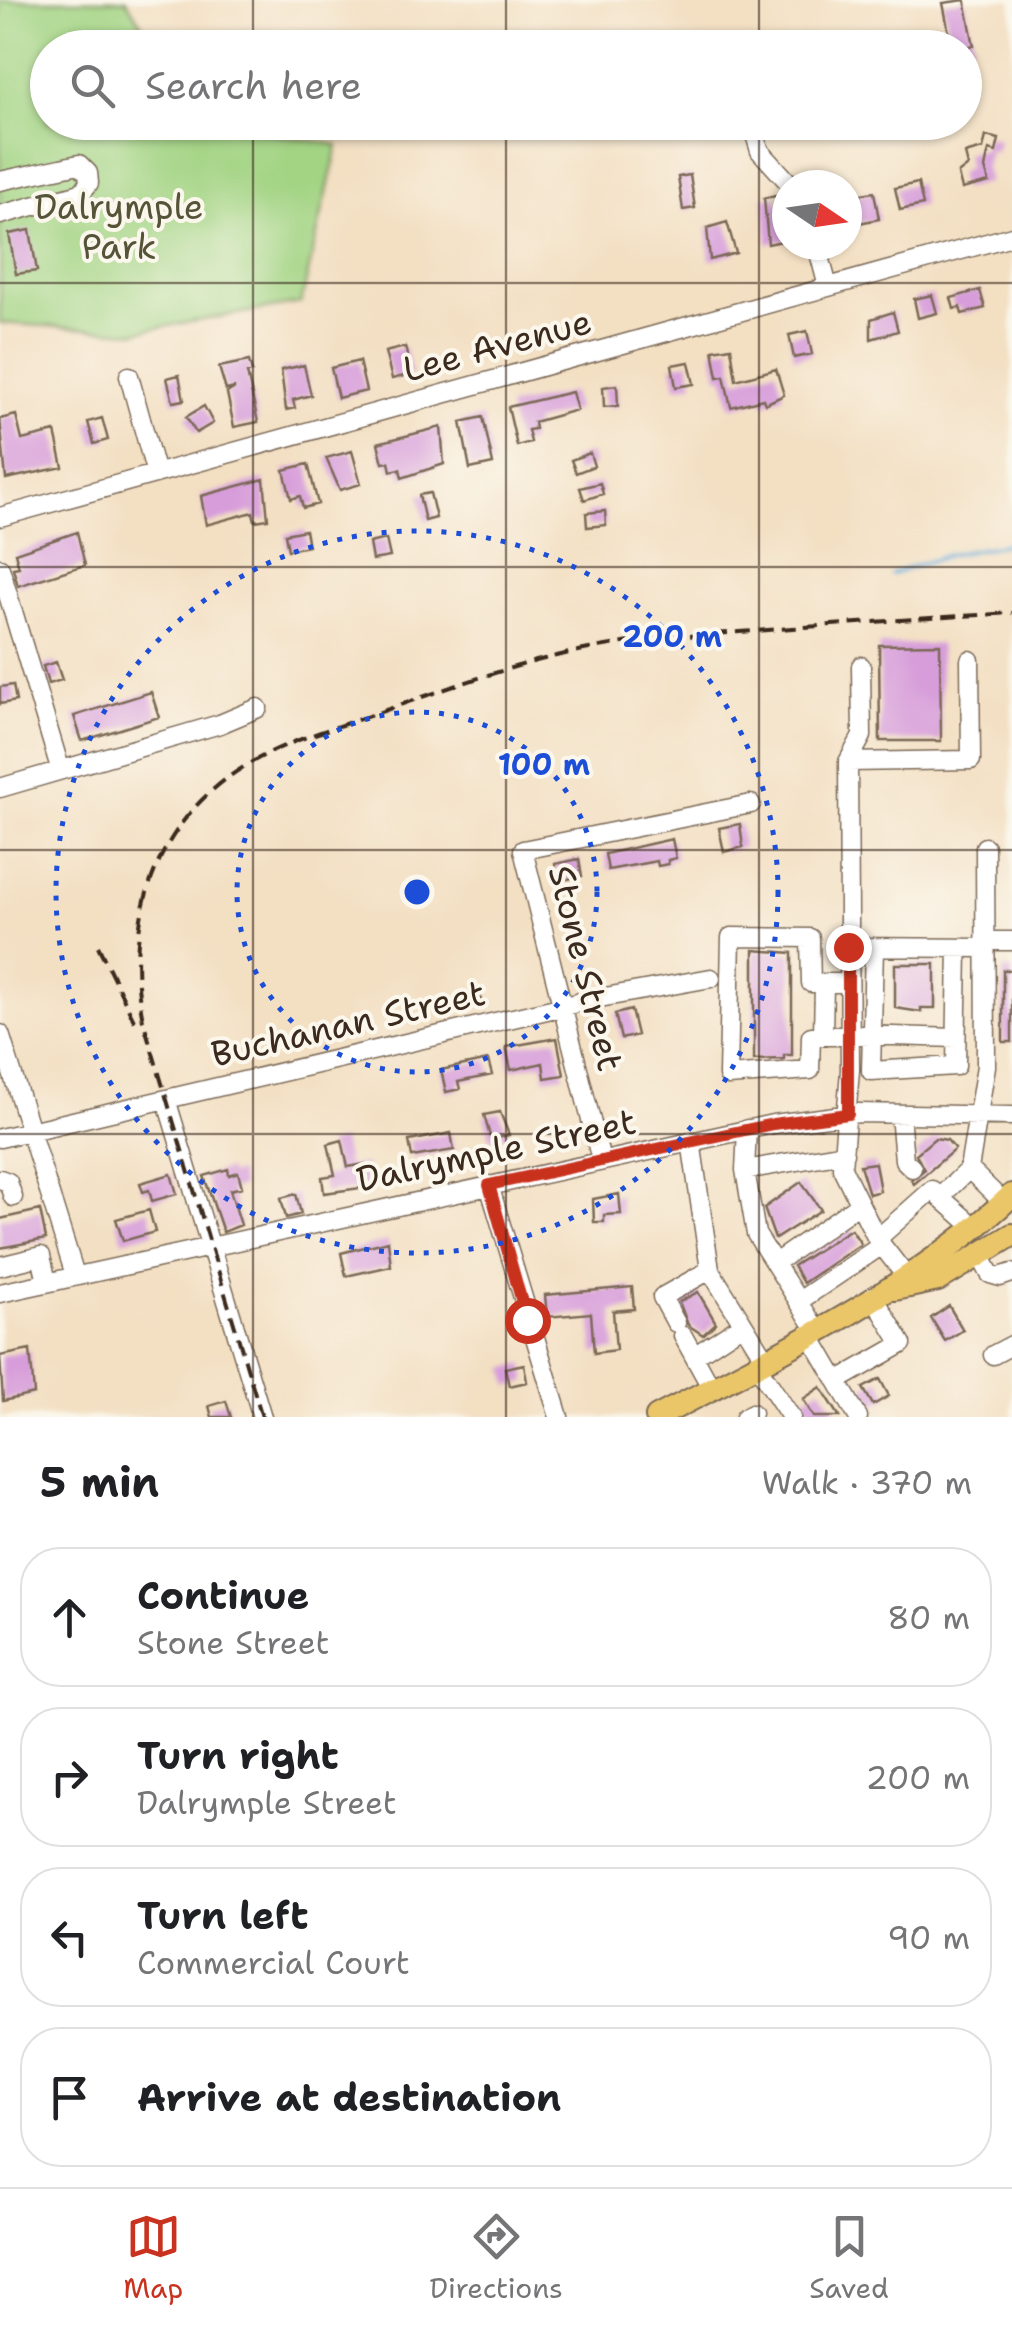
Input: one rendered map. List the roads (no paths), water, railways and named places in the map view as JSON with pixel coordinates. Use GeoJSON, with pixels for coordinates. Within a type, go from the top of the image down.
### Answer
{"type":"FeatureCollection","features":[{"type":"Feature","properties":{"kind":"main road"},"geometry":{"type":"LineString","coordinates":[[656,1417],[761,1362],[875,1295],[1008,1199]]}},
{"type":"Feature","properties":{"kind":"main road"},"geometry":{"type":"LineString","coordinates":[[875,1295],[938,1280],[1012,1235]]}},
{"type":"Feature","properties":{"kind":"street"},"geometry":{"type":"LineString","coordinates":[[757,140],[760,151],[777,170]]}},
{"type":"Feature","properties":{"kind":"street"},"geometry":{"type":"LineString","coordinates":[[0,180],[79,164],[88,173],[89,183],[81,193],[0,215]]}},
{"type":"Feature","properties":{"kind":"street","name":"Lee Avenue"},"geometry":{"type":"LineString","coordinates":[[0,517],[1012,236]]}},
{"type":"Feature","properties":{"kind":"street"},"geometry":{"type":"LineString","coordinates":[[821,260],[828,287]]}},
{"type":"Feature","properties":{"kind":"street"},"geometry":{"type":"LineString","coordinates":[[129,376],[156,474]]}},
{"type":"Feature","properties":{"kind":"street"},"geometry":{"type":"LineString","coordinates":[[0,568],[60,768]]}},
{"type":"Feature","properties":{"kind":"street"},"geometry":{"type":"LineString","coordinates":[[848,762],[972,760],[970,660]]}},
{"type":"Feature","properties":{"kind":"street"},"geometry":{"type":"LineString","coordinates":[[862,666],[862,736],[848,762],[850,1070],[842,1168],[879,1242],[906,1275]]}},
{"type":"Feature","properties":{"kind":"street"},"geometry":{"type":"LineString","coordinates":[[0,788],[220,724],[258,708]]}},
{"type":"Feature","properties":{"kind":"street","name":"Stone Street"},"geometry":{"type":"LineString","coordinates":[[601,1160],[522,850],[751,804]]}},
{"type":"Feature","properties":{"kind":"street"},"geometry":{"type":"LineString","coordinates":[[969,1170],[986,1066],[985,846]]}},
{"type":"Feature","properties":{"kind":"street"},"geometry":{"type":"LineString","coordinates":[[849,983],[810,983],[810,938],[730,937],[728,1076],[810,1070],[811,1036],[956,1038]]}},
{"type":"Feature","properties":{"kind":"street"},"geometry":{"type":"LineString","coordinates":[[848,947],[958,948],[1012,941]]}},
{"type":"Feature","properties":{"kind":"street"},"geometry":{"type":"LineString","coordinates":[[871,1070],[874,947]]}},
{"type":"Feature","properties":{"kind":"street"},"geometry":{"type":"LineString","coordinates":[[850,1070],[952,1068],[958,948]]}},
{"type":"Feature","properties":{"kind":"street","name":"Buchanan Street"},"geometry":{"type":"LineString","coordinates":[[0,1138],[564,1006],[711,978]]}},
{"type":"Feature","properties":{"kind":"street"},"geometry":{"type":"LineString","coordinates":[[823,1036],[824,983]]}},
{"type":"Feature","properties":{"kind":"street"},"geometry":{"type":"LineString","coordinates":[[0,1034],[75,1275]]}},
{"type":"Feature","properties":{"kind":"street"},"geometry":{"type":"LineString","coordinates":[[166,1099],[262,1417]]}},
{"type":"Feature","properties":{"kind":"street","name":"Dalrymple Street"},"geometry":{"type":"LineString","coordinates":[[3,1292],[747,1130],[848,1114],[1012,1116]]}},
{"type":"Feature","properties":{"kind":"street"},"geometry":{"type":"LineString","coordinates":[[900,1114],[904,1160],[974,1226]]}},
{"type":"Feature","properties":{"kind":"street"},"geometry":{"type":"LineString","coordinates":[[747,1130],[747,1203],[756,1234],[799,1301],[858,1417]]}},
{"type":"Feature","properties":{"kind":"street"},"geometry":{"type":"LineString","coordinates":[[691,1141],[710,1270],[743,1324],[790,1417]]}},
{"type":"Feature","properties":{"kind":"street"},"geometry":{"type":"LineString","coordinates":[[745,1170],[844,1153]]}},
{"type":"Feature","properties":{"kind":"street"},"geometry":{"type":"LineString","coordinates":[[799,1301],[879,1242],[926,1183],[969,1170]]}},
{"type":"Feature","properties":{"kind":"street"},"geometry":{"type":"LineString","coordinates":[[969,1170],[1008,1199]]}},
{"type":"Feature","properties":{"kind":"street"},"geometry":{"type":"LineString","coordinates":[[0,1179],[8,1182],[12,1198]]}},
{"type":"Feature","properties":{"kind":"street"},"geometry":{"type":"LineString","coordinates":[[489,1185],[558,1417]]}},
{"type":"Feature","properties":{"kind":"street"},"geometry":{"type":"LineString","coordinates":[[775,1264],[859,1204]]}},
{"type":"Feature","properties":{"kind":"street"},"geometry":{"type":"LineString","coordinates":[[980,1255],[990,1274],[1000,1278],[1012,1273]]}},
{"type":"Feature","properties":{"kind":"street"},"geometry":{"type":"LineString","coordinates":[[3,1292],[0,1266],[41,1256],[47,1282]]}},
{"type":"Feature","properties":{"kind":"street"},"geometry":{"type":"LineString","coordinates":[[710,1270],[662,1297],[712,1388]]}},
{"type":"Feature","properties":{"kind":"street"},"geometry":{"type":"LineString","coordinates":[[837,1381],[902,1344],[875,1295]]}},
{"type":"Feature","properties":{"kind":"street"},"geometry":{"type":"LineString","coordinates":[[694,1356],[743,1324]]}},
{"type":"Feature","properties":{"kind":"street"},"geometry":{"type":"LineString","coordinates":[[993,1355],[1012,1345]]}},
{"type":"Feature","properties":{"kind":"waterway"},"geometry":{"type":"LineString","coordinates":[[892,574],[948,555],[1012,543]]}},
{"type":"Feature","properties":{"kind":"railway"},"geometry":{"type":"LineString","coordinates":[[262,1417],[143,1020],[138,982],[143,907],[170,840],[192,811],[219,784],[284,746],[461,684],[563,654],[672,637],[1012,613]]}},
{"type":"Feature","properties":{"kind":"railway"},"geometry":{"type":"LineString","coordinates":[[98,946],[135,1022]]}},
{"type":"Feature","properties":{"kind":"park label","name":"Dalrymple Park"},"geometry":{"type":"Point","coordinates":[119,226]}}]}
